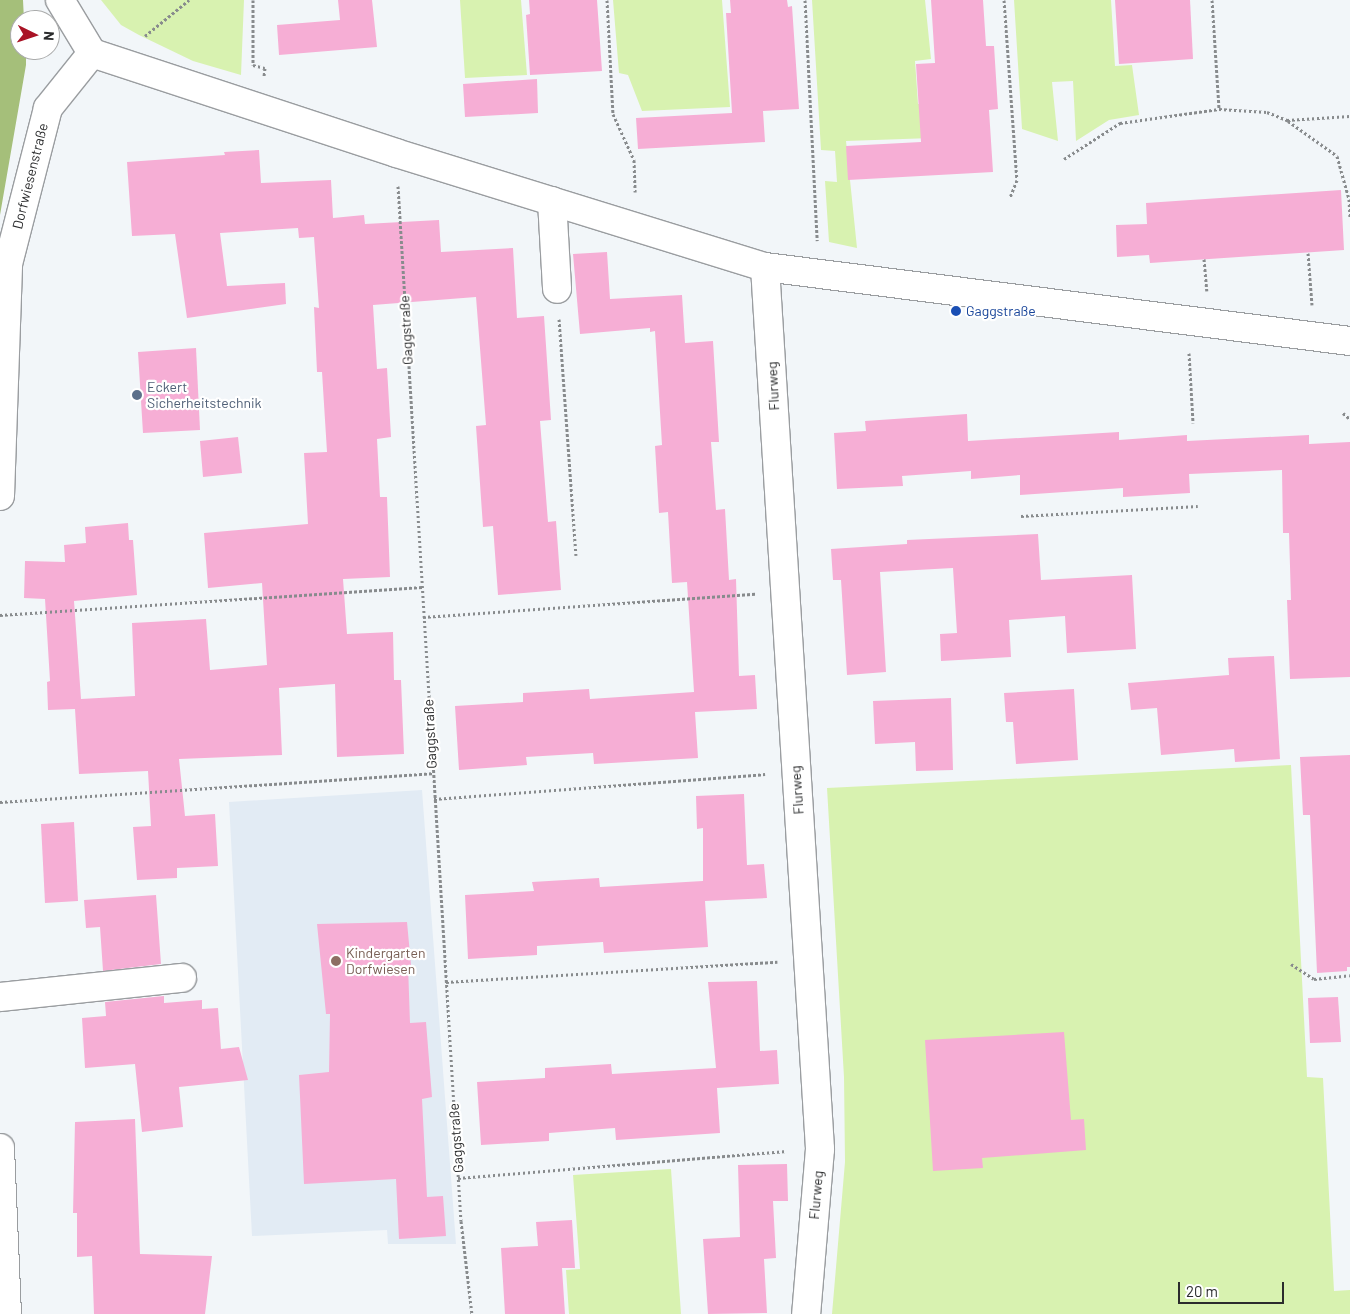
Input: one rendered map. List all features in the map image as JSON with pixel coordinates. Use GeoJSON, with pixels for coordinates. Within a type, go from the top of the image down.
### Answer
{"type":"FeatureCollection","features":[{"type":"Feature","properties":{"kind":"street"},"geometry":{"type":"LineString","coordinates":[[60,0],[92,52],[396,153],[765,267],[1350,341]]}},
{"type":"Feature","properties":{"kind":"street","name":"Dorfwiesenstraße"},"geometry":{"type":"LineString","coordinates":[[0,496],[4,265],[48,108],[92,52]]}},
{"type":"Feature","properties":{"kind":"street"},"geometry":{"type":"LineString","coordinates":[[552,201],[557,289]]}},
{"type":"Feature","properties":{"kind":"street","name":"Flurweg"},"geometry":{"type":"LineString","coordinates":[[765,267],[820,1149],[806,1314]]}},
{"type":"Feature","properties":{"kind":"street"},"geometry":{"type":"LineString","coordinates":[[0,997],[182,978]]}},
{"type":"Feature","properties":{"kind":"street"},"geometry":{"type":"LineString","coordinates":[[0,1148],[7,1314]]}},
{"type":"Feature","properties":{"kind":"path"},"geometry":{"type":"LineString","coordinates":[[128,65],[148,31],[189,0]]}},
{"type":"Feature","properties":{"kind":"path"},"geometry":{"type":"LineString","coordinates":[[253,0],[253,65],[265,68],[264,109]]}},
{"type":"Feature","properties":{"kind":"path"},"geometry":{"type":"LineString","coordinates":[[607,0],[613,114],[634,160],[636,227]]}},
{"type":"Feature","properties":{"kind":"path"},"geometry":{"type":"LineString","coordinates":[[805,0],[819,274]]}},
{"type":"Feature","properties":{"kind":"path"},"geometry":{"type":"LineString","coordinates":[[1004,0],[1017,180],[1010,197]]}},
{"type":"Feature","properties":{"kind":"path"},"geometry":{"type":"LineString","coordinates":[[1212,0],[1220,109]]}},
{"type":"Feature","properties":{"kind":"path"},"geometry":{"type":"LineString","coordinates":[[1064,159],[1120,123],[1220,109],[1267,112],[1287,120],[1337,156],[1349,199],[1350,218]]}},
{"type":"Feature","properties":{"kind":"path"},"geometry":{"type":"LineString","coordinates":[[1287,120],[1350,116]]}},
{"type":"Feature","properties":{"kind":"path","name":"Gaggstraße"},"geometry":{"type":"LineString","coordinates":[[396,153],[458,1178],[463,1250],[472,1314]]}},
{"type":"Feature","properties":{"kind":"path"},"geometry":{"type":"LineString","coordinates":[[1308,253],[1314,337]]}},
{"type":"Feature","properties":{"kind":"path"},"geometry":{"type":"LineString","coordinates":[[557,289],[576,555]]}},
{"type":"Feature","properties":{"kind":"path"},"geometry":{"type":"LineString","coordinates":[[1186,320],[1193,423]]}},
{"type":"Feature","properties":{"kind":"path"},"geometry":{"type":"LineString","coordinates":[[1343,413],[1350,419]]}},
{"type":"Feature","properties":{"kind":"path"},"geometry":{"type":"LineString","coordinates":[[1021,516],[1198,506]]}},
{"type":"Feature","properties":{"kind":"path"},"geometry":{"type":"LineString","coordinates":[[0,615],[422,588]]}},
{"type":"Feature","properties":{"kind":"path"},"geometry":{"type":"LineString","coordinates":[[423,617],[785,592]]}},
{"type":"Feature","properties":{"kind":"path"},"geometry":{"type":"LineString","coordinates":[[434,799],[796,772]]}},
{"type":"Feature","properties":{"kind":"path"},"geometry":{"type":"LineString","coordinates":[[0,802],[432,773]]}},
{"type":"Feature","properties":{"kind":"path"},"geometry":{"type":"LineString","coordinates":[[446,982],[808,960]]}},
{"type":"Feature","properties":{"kind":"path"},"geometry":{"type":"LineString","coordinates":[[1291,964],[1314,979],[1350,975]]}},
{"type":"Feature","properties":{"kind":"path"},"geometry":{"type":"LineString","coordinates":[[458,1178],[820,1149]]}},
{"type":"Feature","properties":{"kind":"shaded area","name":"Kindergarten Dorfwiesen"},"geometry":{"type":"Polygon","coordinates":[[[422,790],[456,1244],[388,1244],[387,1230],[252,1236],[229,802],[422,790]]]}},
{"type":"Feature","properties":{"kind":"green space"},"geometry":{"type":"Polygon","coordinates":[[[0,0],[23,0],[24,10],[10,10],[10,60],[26,60],[26,65],[0,215],[0,0]]]}},
{"type":"Feature","properties":{"kind":"green space"},"geometry":{"type":"Polygon","coordinates":[[[101,0],[244,0],[241,75],[193,61],[139,35],[121,25],[101,0]]]}},
{"type":"Feature","properties":{"kind":"green space"},"geometry":{"type":"Polygon","coordinates":[[[460,0],[521,0],[527,75],[465,78],[460,0]]]}},
{"type":"Feature","properties":{"kind":"green space"},"geometry":{"type":"Polygon","coordinates":[[[613,0],[722,0],[730,107],[642,111],[628,75],[619,73],[613,0]]]}},
{"type":"Feature","properties":{"kind":"green space"},"geometry":{"type":"Polygon","coordinates":[[[812,0],[925,0],[931,59],[915,61],[918,104],[929,104],[932,138],[846,141],[857,248],[829,242],[825,181],[837,182],[835,151],[821,150],[812,0]]]}},
{"type":"Feature","properties":{"kind":"green space"},"geometry":{"type":"Polygon","coordinates":[[[1014,0],[1111,0],[1115,66],[1132,65],[1139,115],[1109,120],[1076,141],[1073,81],[1052,82],[1058,141],[1022,129],[1014,0]]]}},
{"type":"Feature","properties":{"kind":"green space"},"geometry":{"type":"Polygon","coordinates":[[[1291,765],[1307,1077],[1323,1078],[1334,1291],[1350,1290],[1350,1314],[832,1314],[845,1162],[844,1077],[827,788],[1291,765]]]}},
{"type":"Feature","properties":{"kind":"green space"},"geometry":{"type":"Polygon","coordinates":[[[671,1169],[681,1314],[569,1314],[566,1270],[580,1269],[573,1175],[671,1169]]]}},
{"type":"Feature","properties":{"kind":"building"},"geometry":{"type":"Polygon","coordinates":[[[338,0],[372,0],[377,47],[279,55],[277,25],[340,20],[338,0]]]}},
{"type":"Feature","properties":{"kind":"building"},"geometry":{"type":"Polygon","coordinates":[[[529,0],[597,0],[602,71],[530,75],[526,15],[530,14],[529,0]]]}},
{"type":"Feature","properties":{"kind":"building"},"geometry":{"type":"Polygon","coordinates":[[[730,0],[787,0],[788,7],[792,6],[799,109],[763,111],[765,142],[638,149],[636,118],[732,113],[726,13],[731,13],[730,0]]]}},
{"type":"Feature","properties":{"kind":"building"},"geometry":{"type":"Polygon","coordinates":[[[931,0],[983,0],[986,46],[994,46],[998,109],[989,110],[993,172],[848,180],[846,146],[921,142],[916,64],[935,63],[931,0]]]}},
{"type":"Feature","properties":{"kind":"building"},"geometry":{"type":"Polygon","coordinates":[[[1115,0],[1190,0],[1193,59],[1119,64],[1115,0]]]}},
{"type":"Feature","properties":{"kind":"building"},"geometry":{"type":"Polygon","coordinates":[[[537,79],[538,113],[465,117],[463,84],[537,79]]]}},
{"type":"Feature","properties":{"kind":"building"},"geometry":{"type":"Polygon","coordinates":[[[259,150],[261,183],[331,180],[333,218],[364,215],[365,224],[439,220],[441,252],[513,248],[517,318],[544,316],[551,420],[540,421],[548,522],[556,521],[561,590],[498,595],[493,526],[483,527],[476,426],[486,425],[476,297],[373,305],[377,369],[387,368],[391,437],[377,439],[380,497],[387,497],[390,577],[343,579],[347,634],[393,632],[394,680],[401,680],[404,754],[337,757],[335,684],[279,688],[282,755],[179,759],[185,816],[215,814],[218,866],[177,868],[177,878],[137,880],[133,827],[151,826],[148,771],[79,774],[75,709],[48,710],[47,682],[50,681],[45,599],[24,598],[25,561],[65,562],[64,545],[86,543],[85,527],[128,523],[129,540],[133,540],[137,595],[74,601],[81,699],[135,696],[132,623],[206,619],[210,670],[267,665],[262,583],[208,588],[204,533],[308,524],[304,453],[327,452],[322,372],[317,372],[314,307],[319,308],[314,237],[299,238],[298,228],[220,233],[227,286],[285,283],[286,304],[187,318],[175,234],[132,236],[127,162],[225,155],[224,152],[259,150]]]}},
{"type":"Feature","properties":{"kind":"building"},"geometry":{"type":"Polygon","coordinates":[[[1341,190],[1344,250],[1150,263],[1149,255],[1117,257],[1116,225],[1147,224],[1146,203],[1341,190]]]}},
{"type":"Feature","properties":{"kind":"building"},"geometry":{"type":"Polygon","coordinates":[[[607,252],[610,299],[682,295],[685,343],[713,341],[719,442],[711,442],[716,510],[725,509],[729,580],[736,579],[739,676],[755,675],[757,709],[695,712],[698,758],[594,764],[593,753],[526,757],[527,765],[459,770],[455,706],[523,702],[523,693],[589,689],[590,699],[694,692],[687,582],[672,583],[668,512],[659,513],[655,446],[662,445],[655,331],[650,332],[650,328],[580,334],[573,254],[607,252]]]}},
{"type":"Feature","properties":{"kind":"building"},"geometry":{"type":"Polygon","coordinates":[[[196,348],[200,430],[143,433],[138,352],[196,348]]]}},
{"type":"Feature","properties":{"kind":"building"},"geometry":{"type":"Polygon","coordinates":[[[967,414],[968,441],[1119,432],[1119,440],[1187,435],[1187,441],[1309,435],[1309,444],[1350,442],[1350,677],[1290,679],[1287,600],[1291,600],[1289,533],[1283,533],[1282,470],[1189,474],[1190,493],[1123,497],[1123,488],[1020,495],[1020,475],[971,479],[971,471],[902,476],[903,486],[837,489],[834,433],[866,431],[865,421],[967,414]]]}},
{"type":"Feature","properties":{"kind":"building"},"geometry":{"type":"Polygon","coordinates":[[[238,437],[242,473],[203,477],[200,441],[238,437]]]}},
{"type":"Feature","properties":{"kind":"building"},"geometry":{"type":"Polygon","coordinates":[[[1038,534],[1041,580],[1132,575],[1136,649],[1067,653],[1065,616],[1009,620],[1011,657],[941,661],[940,634],[957,633],[953,568],[880,572],[886,672],[847,675],[841,580],[833,580],[831,549],[907,544],[907,540],[1038,534]]]}},
{"type":"Feature","properties":{"kind":"building"},"geometry":{"type":"Polygon","coordinates":[[[1274,656],[1280,759],[1235,762],[1234,749],[1161,755],[1157,708],[1131,710],[1128,683],[1229,675],[1228,658],[1274,656]]]}},
{"type":"Feature","properties":{"kind":"building"},"geometry":{"type":"Polygon","coordinates":[[[1074,689],[1078,760],[1016,764],[1013,722],[1006,722],[1004,693],[1074,689]]]}},
{"type":"Feature","properties":{"kind":"building"},"geometry":{"type":"Polygon","coordinates":[[[951,698],[953,770],[916,771],[915,742],[875,744],[873,701],[951,698]]]}},
{"type":"Feature","properties":{"kind":"building"},"geometry":{"type":"Polygon","coordinates":[[[1350,755],[1350,967],[1347,967],[1347,971],[1317,973],[1310,815],[1303,815],[1300,757],[1350,755]]]}},
{"type":"Feature","properties":{"kind":"building"},"geometry":{"type":"Polygon","coordinates":[[[744,794],[747,865],[764,864],[767,898],[705,901],[708,947],[604,953],[603,942],[537,946],[537,955],[468,959],[465,895],[534,891],[532,882],[599,878],[600,887],[703,881],[703,828],[697,829],[696,796],[744,794]]]}},
{"type":"Feature","properties":{"kind":"building"},"geometry":{"type":"Polygon","coordinates":[[[74,822],[78,901],[45,903],[41,824],[74,822]]]}},
{"type":"Feature","properties":{"kind":"building"},"geometry":{"type":"Polygon","coordinates":[[[156,895],[161,964],[103,971],[100,927],[86,928],[84,900],[156,895]]]}},
{"type":"Feature","properties":{"kind":"building"},"geometry":{"type":"Polygon","coordinates":[[[407,922],[411,965],[408,965],[410,1023],[426,1022],[432,1097],[422,1099],[427,1197],[443,1196],[446,1236],[399,1239],[396,1179],[304,1184],[299,1075],[329,1072],[330,1014],[326,1014],[317,924],[407,922]]]}},
{"type":"Feature","properties":{"kind":"building"},"geometry":{"type":"Polygon","coordinates":[[[757,981],[760,1051],[777,1050],[779,1084],[717,1088],[720,1133],[616,1140],[615,1128],[549,1133],[549,1141],[481,1145],[477,1082],[545,1078],[545,1068],[611,1064],[612,1074],[716,1068],[708,982],[757,981]]]}},
{"type":"Feature","properties":{"kind":"building"},"geometry":{"type":"Polygon","coordinates":[[[164,996],[164,1003],[202,1000],[202,1009],[218,1008],[221,1049],[239,1047],[248,1080],[179,1087],[183,1127],[142,1132],[135,1064],[85,1068],[82,1018],[106,1016],[105,1002],[164,996]]]}},
{"type":"Feature","properties":{"kind":"building"},"geometry":{"type":"Polygon","coordinates":[[[1338,997],[1341,1042],[1310,1043],[1308,998],[1338,997]]]}},
{"type":"Feature","properties":{"kind":"building"},"geometry":{"type":"Polygon","coordinates":[[[1064,1032],[1071,1120],[1084,1119],[1086,1150],[982,1158],[983,1168],[933,1171],[925,1040],[1064,1032]]]}},
{"type":"Feature","properties":{"kind":"building"},"geometry":{"type":"Polygon","coordinates":[[[135,1119],[140,1254],[212,1256],[205,1314],[94,1314],[92,1256],[77,1257],[77,1213],[73,1213],[75,1122],[135,1119]]]}},
{"type":"Feature","properties":{"kind":"building"},"geometry":{"type":"Polygon","coordinates":[[[787,1164],[788,1201],[773,1201],[776,1258],[764,1259],[767,1313],[708,1314],[703,1239],[740,1237],[738,1165],[787,1164]]]}},
{"type":"Feature","properties":{"kind":"building"},"geometry":{"type":"Polygon","coordinates":[[[572,1220],[575,1268],[562,1268],[565,1314],[505,1314],[501,1248],[538,1246],[536,1222],[572,1220]]]}},
{"type":"Feature","properties":{"kind":"place","name":"Gaggstraße"},"geometry":{"type":"Point","coordinates":[956,311]}},
{"type":"Feature","properties":{"kind":"place","name":"Eckert Sicherheitstechnik"},"geometry":{"type":"Point","coordinates":[137,395]}},
{"type":"Feature","properties":{"kind":"place","name":"Kindergarten Dorfwiesen"},"geometry":{"type":"Point","coordinates":[336,961]}}]}
